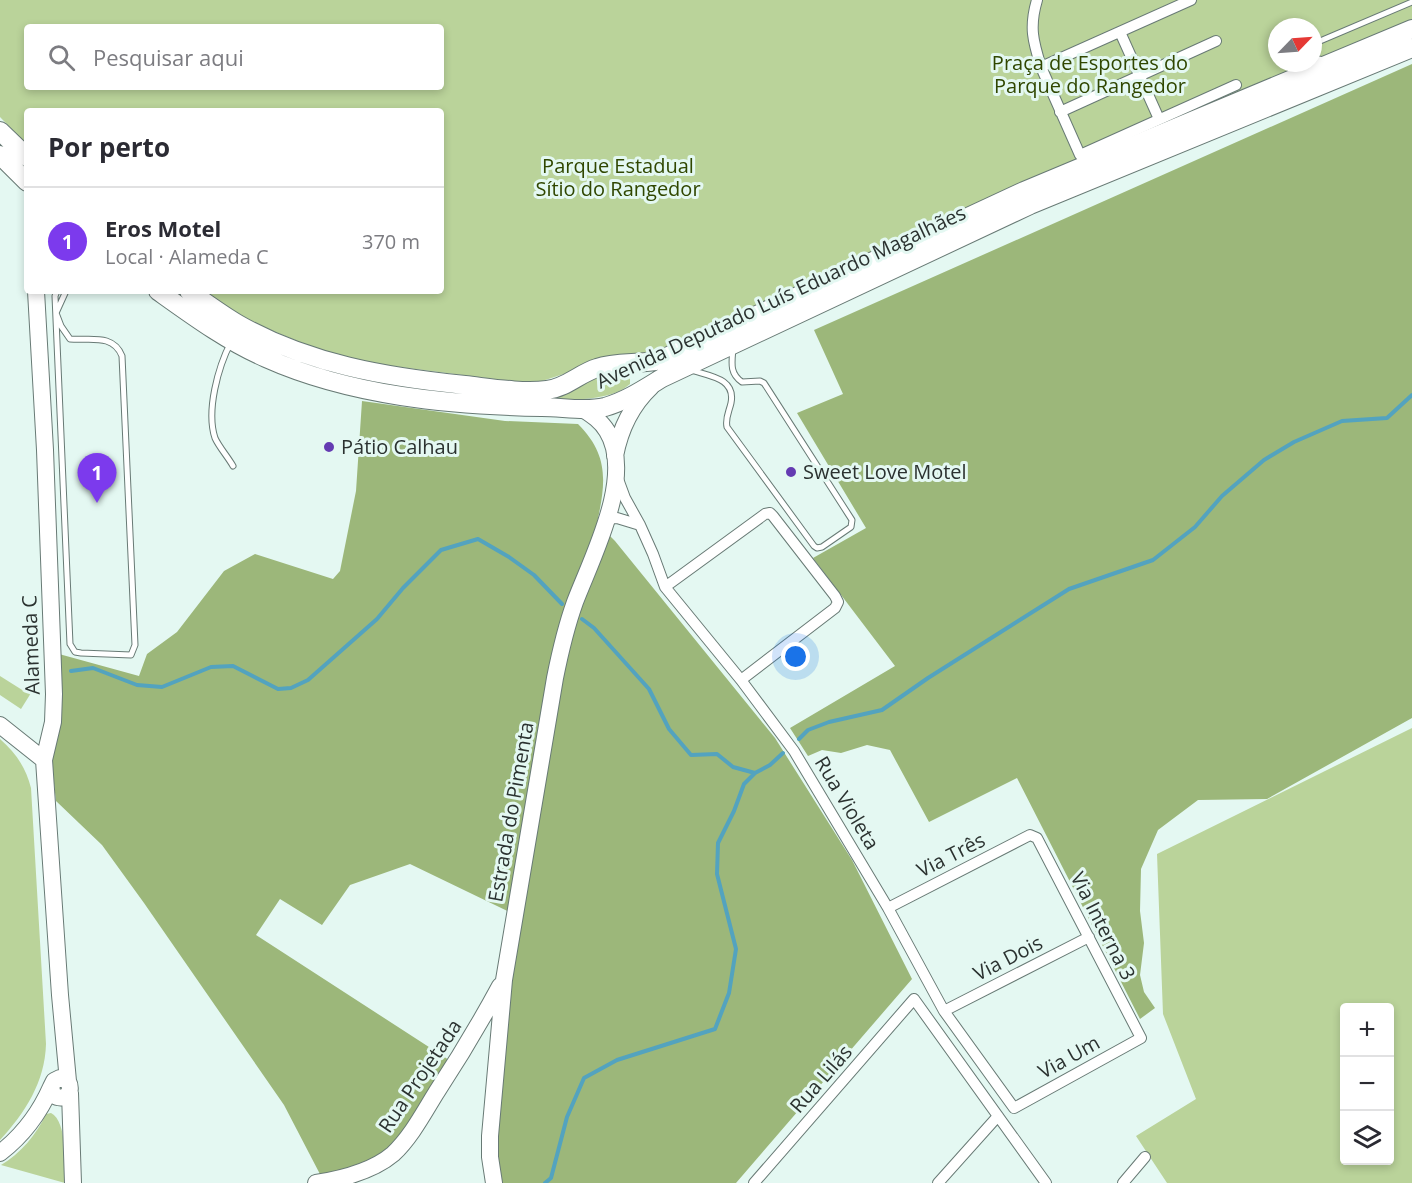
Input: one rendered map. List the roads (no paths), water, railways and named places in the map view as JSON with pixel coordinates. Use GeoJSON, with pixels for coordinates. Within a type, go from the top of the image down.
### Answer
{"type":"FeatureCollection","features":[{"type":"Feature","properties":{"kind":"main road","name":"Avenida Deputado Luís Eduardo Magalhães"},"geometry":{"type":"LineString","coordinates":[[193,294],[222,314],[270,341],[322,359],[380,375],[508,389],[548,390],[566,384],[598,367],[660,360],[1024,191],[1412,29]]}},
{"type":"Feature","properties":{"kind":"main road","name":"Avenida Deputado Luís Eduardo Magalhães"},"geometry":{"type":"LineString","coordinates":[[162,294],[231,341],[292,369],[364,389],[508,406],[584,409],[603,407],[628,398],[684,368],[1030,205],[1412,48]]}},
{"type":"Feature","properties":{"kind":"main road"},"geometry":{"type":"LineString","coordinates":[[0,131],[24,154]]}},
{"type":"Feature","properties":{"kind":"main road"},"geometry":{"type":"LineString","coordinates":[[0,155],[24,180]]}},
{"type":"Feature","properties":{"kind":"main road"},"geometry":{"type":"LineString","coordinates":[[623,364],[633,369],[638,378],[638,386],[628,398]]}},
{"type":"Feature","properties":{"kind":"street"},"geometry":{"type":"LineString","coordinates":[[1038,0],[1032,18],[1032,37],[1041,67],[1080,155],[1236,85]]}},
{"type":"Feature","properties":{"kind":"street"},"geometry":{"type":"LineString","coordinates":[[1041,67],[1188,0]]}},
{"type":"Feature","properties":{"kind":"street"},"geometry":{"type":"LineString","coordinates":[[1120,32],[1160,119]]}},
{"type":"Feature","properties":{"kind":"street"},"geometry":{"type":"LineString","coordinates":[[1060,112],[1216,41]]}},
{"type":"Feature","properties":{"kind":"street","name":"Alameda C"},"geometry":{"type":"LineString","coordinates":[[36,294],[45,450],[54,694],[53,722],[44,760],[60,995],[60,1089],[71,1142],[73,1183]]}},
{"type":"Feature","properties":{"kind":"street","name":"Estrada do Pimenta"},"geometry":{"type":"LineString","coordinates":[[615,457],[620,438],[632,411],[640,398],[655,382]]}},
{"type":"Feature","properties":{"kind":"street","name":"Estrada do Pimenta"},"geometry":{"type":"LineString","coordinates":[[494,1183],[490,1136],[504,980],[560,653],[573,607],[613,500],[615,457],[606,429],[584,409]]}},
{"type":"Feature","properties":{"kind":"street","name":"Rua Violeta"},"geometry":{"type":"LineString","coordinates":[[616,474],[625,498],[657,563],[665,587],[794,751],[888,908],[944,1011],[1014,1108]]}},
{"type":"Feature","properties":{"kind":"street"},"geometry":{"type":"LineString","coordinates":[[665,587],[765,514],[770,513],[773,516],[838,602],[835,608],[741,681]]}},
{"type":"Feature","properties":{"kind":"street"},"geometry":{"type":"LineString","coordinates":[[606,519],[617,518],[640,525]]}},
{"type":"Feature","properties":{"kind":"street"},"geometry":{"type":"LineString","coordinates":[[0,725],[44,760]]}},
{"type":"Feature","properties":{"kind":"street","name":"Via Três"},"geometry":{"type":"LineString","coordinates":[[888,908],[1030,835]]}},
{"type":"Feature","properties":{"kind":"street","name":"Via Interna 3"},"geometry":{"type":"LineString","coordinates":[[1030,835],[1037,838],[1141,1038]]}},
{"type":"Feature","properties":{"kind":"street","name":"Via Dois"},"geometry":{"type":"LineString","coordinates":[[944,1011],[1089,937]]}},
{"type":"Feature","properties":{"kind":"street","name":"Rua Projetada"},"geometry":{"type":"LineString","coordinates":[[316,1183],[376,1165],[392,1154],[415,1127],[479,1026],[504,980]]}},
{"type":"Feature","properties":{"kind":"street","name":"Rua Lilás"},"geometry":{"type":"LineString","coordinates":[[754,1183],[914,999],[998,1116]]}},
{"type":"Feature","properties":{"kind":"street"},"geometry":{"type":"LineString","coordinates":[[479,1026],[491,1024],[499,1038]]}},
{"type":"Feature","properties":{"kind":"street","name":"Via Um"},"geometry":{"type":"LineString","coordinates":[[1014,1108],[1141,1038]]}},
{"type":"Feature","properties":{"kind":"street"},"geometry":{"type":"LineString","coordinates":[[0,1153],[17,1138],[60,1089]]}},
{"type":"Feature","properties":{"kind":"street"},"geometry":{"type":"LineString","coordinates":[[938,1183],[998,1116],[1046,1183]]}},
{"type":"Feature","properties":{"kind":"street"},"geometry":{"type":"LineString","coordinates":[[1123,1183],[1144,1157]]}},
{"type":"Feature","properties":{"kind":"lane"},"geometry":{"type":"LineString","coordinates":[[1322,40],[1412,2]]}},
{"type":"Feature","properties":{"kind":"lane"},"geometry":{"type":"LineString","coordinates":[[1322,59],[1335,61]]}},
{"type":"Feature","properties":{"kind":"lane"},"geometry":{"type":"LineString","coordinates":[[57,294],[56,313],[70,644],[75,652],[131,655],[135,645],[122,356],[116,346],[108,341],[95,338],[70,339],[56,313],[65,294]]}},
{"type":"Feature","properties":{"kind":"lane"},"geometry":{"type":"LineString","coordinates":[[231,341],[211,405],[215,438],[233,466]]}},
{"type":"Feature","properties":{"kind":"lane"},"geometry":{"type":"LineString","coordinates":[[684,368],[723,379],[728,385],[732,392],[726,421],[727,427],[814,546],[822,547],[851,527],[852,520],[764,383],[760,381],[742,382],[734,375],[732,369],[734,345]]}},
{"type":"Feature","properties":{"kind":"waterway"},"geometry":{"type":"LineString","coordinates":[[799,739],[808,730],[829,722],[882,710],[928,678],[1069,589],[1153,560],[1195,527],[1222,496],[1264,460],[1294,442],[1342,421],[1387,418],[1412,395]]}},
{"type":"Feature","properties":{"kind":"waterway"},"geometry":{"type":"LineString","coordinates":[[71,671],[93,668],[137,685],[162,687],[211,667],[233,666],[278,689],[291,688],[308,680],[377,619],[403,588],[441,550],[478,539],[534,575],[562,604]]}},
{"type":"Feature","properties":{"kind":"waterway"},"geometry":{"type":"LineString","coordinates":[[582,619],[594,628],[649,689],[669,729],[691,755],[717,754],[733,767],[755,773],[770,765],[783,753]]}},
{"type":"Feature","properties":{"kind":"waterway"},"geometry":{"type":"LineString","coordinates":[[545,1183],[551,1178],[567,1117],[584,1078],[617,1060],[715,1029],[729,993],[736,949],[717,874],[718,843],[744,784],[755,773]]}},
{"type":"Feature","properties":{"kind":"place","name":"Pátio Calhau"},"geometry":{"type":"Point","coordinates":[329,447]}},
{"type":"Feature","properties":{"kind":"place","name":"Sweet Love Motel"},"geometry":{"type":"Point","coordinates":[791,472]}},
{"type":"Feature","properties":{"kind":"place","name":"Eros Motel"},"geometry":{"type":"Point","coordinates":[97,503]}},
{"type":"Feature","properties":{"kind":"park label","name":"Praça de Esportes do Parque do Rangedor"},"geometry":{"type":"Point","coordinates":[1090,74]}},
{"type":"Feature","properties":{"kind":"park label","name":"Parque Estadual Sítio do Rangedor"},"geometry":{"type":"Point","coordinates":[618,178]}}]}
